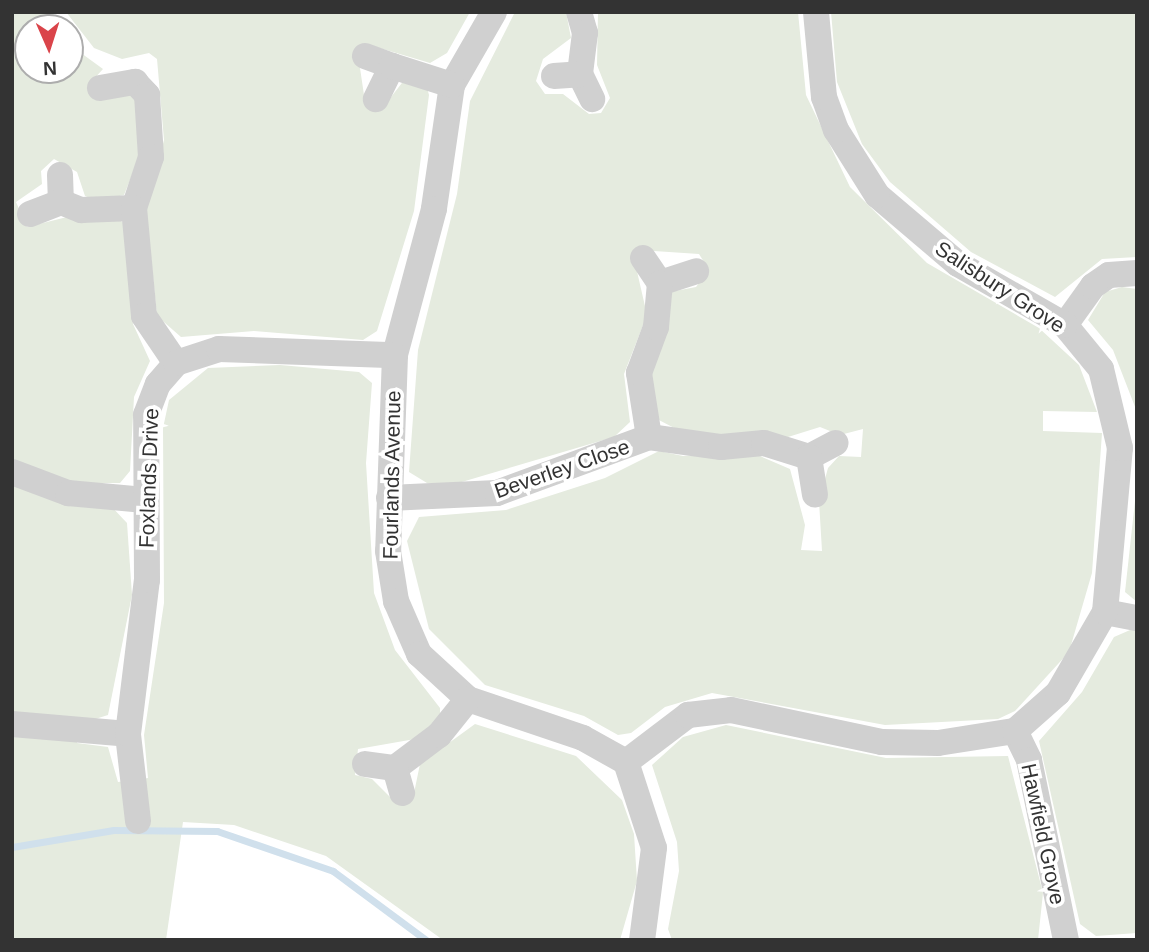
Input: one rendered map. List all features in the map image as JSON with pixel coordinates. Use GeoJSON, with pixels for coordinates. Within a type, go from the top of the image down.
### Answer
{"type":"FeatureCollection","features":[{"type":"Feature","properties":{"kind":"street","name":"Fourlands Avenue"},"geometry":{"type":"LineString","coordinates":[[494,12],[452,85],[434,209],[395,355],[389,498],[396,601],[419,653],[468,699],[583,738],[626,762]]}},
{"type":"Feature","properties":{"kind":"street"},"geometry":{"type":"LineString","coordinates":[[579,12],[585,33],[567,75],[592,99]]}},
{"type":"Feature","properties":{"kind":"street","name":"Salisbury Grove"},"geometry":{"type":"LineString","coordinates":[[816,12],[824,97],[836,130],[877,195],[958,264],[1065,325],[1101,369],[1118,420],[1120,477],[1105,612],[1058,693],[1015,731]]}},
{"type":"Feature","properties":{"kind":"street"},"geometry":{"type":"LineString","coordinates":[[365,56],[452,85]]}},
{"type":"Feature","properties":{"kind":"street"},"geometry":{"type":"LineString","coordinates":[[376,99],[392,66]]}},
{"type":"Feature","properties":{"kind":"street"},"geometry":{"type":"LineString","coordinates":[[100,88],[138,74],[147,94],[153,128],[134,208],[144,316],[176,363],[219,349],[276,347],[395,355]]}},
{"type":"Feature","properties":{"kind":"street"},"geometry":{"type":"LineString","coordinates":[[60,175],[61,202]]}},
{"type":"Feature","properties":{"kind":"street"},"geometry":{"type":"LineString","coordinates":[[30,214],[61,202],[81,210],[134,208]]}},
{"type":"Feature","properties":{"kind":"street"},"geometry":{"type":"LineString","coordinates":[[643,258],[660,284],[696,271]]}},
{"type":"Feature","properties":{"kind":"street"},"geometry":{"type":"LineString","coordinates":[[1065,325],[1093,286],[1109,275],[1137,273]]}},
{"type":"Feature","properties":{"kind":"street","name":"Beverley Close"},"geometry":{"type":"LineString","coordinates":[[649,437],[639,373],[656,327],[660,284]]}},
{"type":"Feature","properties":{"kind":"street","name":"Foxlands Drive"},"geometry":{"type":"LineString","coordinates":[[138,821],[128,734],[144,623],[146,415],[158,384],[176,363]]}},
{"type":"Feature","properties":{"kind":"street","name":"Beverley Close"},"geometry":{"type":"LineString","coordinates":[[389,498],[498,493],[649,437],[721,447],[764,443],[808,457]]}},
{"type":"Feature","properties":{"kind":"street"},"geometry":{"type":"LineString","coordinates":[[815,495],[808,457],[835,443]]}},
{"type":"Feature","properties":{"kind":"street"},"geometry":{"type":"LineString","coordinates":[[12,472],[68,493],[145,500]]}},
{"type":"Feature","properties":{"kind":"street"},"geometry":{"type":"LineString","coordinates":[[1105,612],[1137,618]]}},
{"type":"Feature","properties":{"kind":"street"},"geometry":{"type":"LineString","coordinates":[[365,764],[395,768],[439,735],[468,699]]}},
{"type":"Feature","properties":{"kind":"street"},"geometry":{"type":"LineString","coordinates":[[643,939],[654,848],[626,762],[688,715],[731,710],[882,742],[939,743],[1015,731]]}},
{"type":"Feature","properties":{"kind":"street"},"geometry":{"type":"LineString","coordinates":[[12,724],[128,734]]}},
{"type":"Feature","properties":{"kind":"street","name":"Hawfield Grove"},"geometry":{"type":"LineString","coordinates":[[1015,731],[1029,760],[1063,939]]}},
{"type":"Feature","properties":{"kind":"street"},"geometry":{"type":"LineString","coordinates":[[395,768],[402,793]]}},
{"type":"Feature","properties":{"kind":"shaded area"},"geometry":{"type":"Polygon","coordinates":[[[12,12],[53,12],[14,14],[14,84],[84,84],[84,55],[103,69],[92,81],[135,96],[147,137],[124,195],[97,201],[85,196],[77,172],[54,159],[41,171],[42,184],[16,202],[27,227],[71,216],[118,219],[128,226],[133,324],[150,361],[134,397],[130,471],[120,483],[73,483],[12,463],[12,12]]]}},
{"type":"Feature","properties":{"kind":"shaded area"},"geometry":{"type":"Polygon","coordinates":[[[66,12],[470,12],[447,53],[430,63],[366,44],[360,68],[364,95],[381,110],[405,79],[425,80],[429,95],[414,211],[377,331],[363,340],[254,331],[181,337],[157,316],[146,208],[164,140],[157,59],[149,53],[122,59],[94,48],[84,35],[84,14],[66,12]]]}},
{"type":"Feature","properties":{"kind":"shaded area"},"geometry":{"type":"Polygon","coordinates":[[[515,12],[566,12],[571,38],[543,59],[536,81],[545,94],[563,94],[589,114],[601,113],[610,98],[597,65],[598,12],[798,12],[806,95],[850,187],[927,263],[1039,328],[1079,365],[1097,412],[1043,411],[1043,431],[1102,433],[1092,573],[1069,652],[1015,711],[998,719],[885,725],[712,693],[665,707],[631,733],[618,735],[584,716],[485,685],[429,629],[407,541],[419,517],[506,510],[605,478],[659,451],[683,456],[753,453],[790,469],[805,525],[801,550],[822,551],[819,501],[828,468],[839,456],[861,457],[863,429],[840,435],[820,427],[788,437],[715,435],[680,431],[657,419],[649,385],[670,292],[696,287],[709,270],[699,254],[654,251],[636,267],[647,315],[624,374],[630,422],[614,437],[455,484],[427,483],[409,472],[418,350],[457,194],[470,101],[515,12]]]}},
{"type":"Feature","properties":{"kind":"shaded area"},"geometry":{"type":"Polygon","coordinates":[[[831,12],[1137,12],[1137,257],[1102,259],[1055,297],[971,252],[890,182],[862,144],[837,82],[831,12]]]}},
{"type":"Feature","properties":{"kind":"shaded area"},"geometry":{"type":"Polygon","coordinates":[[[1122,287],[1137,289],[1137,412],[1113,350],[1088,320],[1105,292],[1122,287]]]}},
{"type":"Feature","properties":{"kind":"shaded area"},"geometry":{"type":"Polygon","coordinates":[[[280,365],[359,372],[372,383],[366,463],[374,593],[395,650],[440,708],[440,720],[415,739],[358,749],[355,775],[372,779],[393,800],[414,793],[420,764],[475,724],[576,756],[622,800],[634,834],[637,881],[620,940],[443,940],[326,856],[234,825],[183,822],[166,940],[12,940],[12,731],[77,736],[77,743],[108,747],[118,782],[148,778],[144,735],[164,603],[163,428],[169,400],[208,368],[280,365]]]}},
{"type":"Feature","properties":{"kind":"shaded area"},"geometry":{"type":"Polygon","coordinates":[[[12,480],[110,505],[127,523],[132,595],[108,715],[89,721],[12,713],[12,480]]]}},
{"type":"Feature","properties":{"kind":"shaded area"},"geometry":{"type":"Polygon","coordinates":[[[1137,483],[1137,602],[1125,592],[1137,483]]]}},
{"type":"Feature","properties":{"kind":"shaded area"},"geometry":{"type":"Polygon","coordinates":[[[1137,627],[1137,933],[1096,936],[1080,924],[1039,741],[1082,692],[1114,637],[1137,627]]]}},
{"type":"Feature","properties":{"kind":"shaded area"},"geometry":{"type":"Polygon","coordinates":[[[726,725],[886,758],[1008,756],[1043,893],[1038,940],[672,940],[668,929],[679,871],[677,842],[652,765],[683,737],[726,725]]]}},
{"type":"Feature","properties":{"kind":"waterway"},"geometry":{"type":"LineString","coordinates":[[12,847],[114,830],[217,831],[333,871],[426,940]]}}]}
